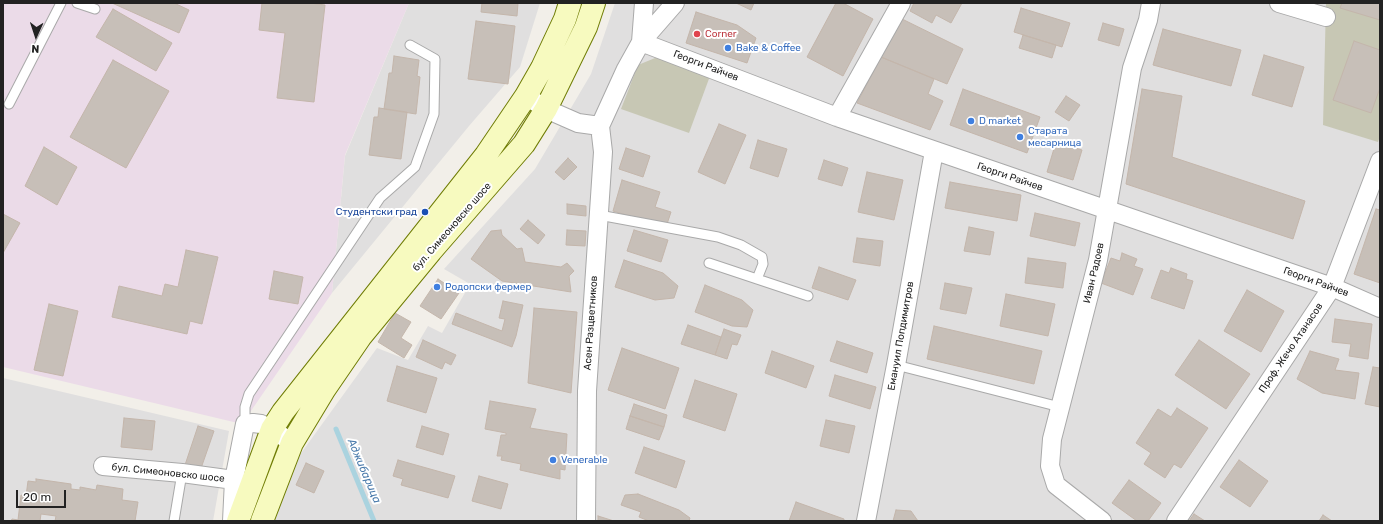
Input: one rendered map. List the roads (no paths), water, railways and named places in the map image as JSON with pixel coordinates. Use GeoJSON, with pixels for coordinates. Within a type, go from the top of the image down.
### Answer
{"type":"FeatureCollection","features":[{"type":"Feature","properties":{"kind":"main road","name":"бул. Симеоновско шосе"},"geometry":{"type":"LineString","coordinates":[[238,521],[272,429],[283,412],[486,155],[526,96],[542,68],[565,19],[570,3]]}},
{"type":"Feature","properties":{"kind":"main road","name":"бул. Симеоновско шосе"},"geometry":{"type":"LineString","coordinates":[[262,521],[292,443],[324,390],[361,336],[430,251],[524,144],[546,109],[586,27],[594,3]]}},
{"type":"Feature","properties":{"kind":"street"},"geometry":{"type":"LineString","coordinates":[[641,42],[644,3]]}},
{"type":"Feature","properties":{"kind":"street"},"geometry":{"type":"LineString","coordinates":[[526,96],[546,109],[578,123],[600,126],[626,69],[641,42],[675,3]]}},
{"type":"Feature","properties":{"kind":"street"},"geometry":{"type":"LineString","coordinates":[[837,116],[901,3]]}},
{"type":"Feature","properties":{"kind":"street","name":"Иван Радоев"},"geometry":{"type":"LineString","coordinates":[[1102,521],[1056,485],[1050,466],[1052,439],[1098,260],[1132,68],[1148,20],[1151,3]]}},
{"type":"Feature","properties":{"kind":"street"},"geometry":{"type":"LineString","coordinates":[[1280,3],[1326,17]]}},
{"type":"Feature","properties":{"kind":"street","name":"Георги Райчев"},"geometry":{"type":"LineString","coordinates":[[641,42],[934,151],[1332,287],[1380,308]]}},
{"type":"Feature","properties":{"kind":"street","name":"Асен Разцветников"},"geometry":{"type":"LineString","coordinates":[[586,521],[587,391],[603,152],[600,126]]}},
{"type":"Feature","properties":{"kind":"street","name":"Емануил Попдимитров"},"geometry":{"type":"LineString","coordinates":[[866,521],[896,366],[934,151]]}},
{"type":"Feature","properties":{"kind":"street","name":"Проф. Жечо Атанасов"},"geometry":{"type":"LineString","coordinates":[[1176,521],[1332,287],[1380,161]]}},
{"type":"Feature","properties":{"kind":"street"},"geometry":{"type":"LineString","coordinates":[[245,424],[257,424],[272,429],[292,443]]}},
{"type":"Feature","properties":{"kind":"street","name":"бул. Симеоновско шосе"},"geometry":{"type":"LineString","coordinates":[[232,521],[234,480],[245,424]]}},
{"type":"Feature","properties":{"kind":"street","name":"бул. Симеоновско шосе"},"geometry":{"type":"LineString","coordinates":[[103,466],[182,473],[234,480]]}},
{"type":"Feature","properties":{"kind":"lane"},"geometry":{"type":"LineString","coordinates":[[9,104],[61,3]]}},
{"type":"Feature","properties":{"kind":"lane"},"geometry":{"type":"LineString","coordinates":[[77,3],[95,9]]}},
{"type":"Feature","properties":{"kind":"lane"},"geometry":{"type":"LineString","coordinates":[[245,424],[245,407],[249,394],[380,198],[415,167],[434,114],[435,59],[410,45]]}},
{"type":"Feature","properties":{"kind":"lane"},"geometry":{"type":"LineString","coordinates":[[599,215],[718,237],[741,245],[762,257],[764,264],[757,279]]}},
{"type":"Feature","properties":{"kind":"lane"},"geometry":{"type":"LineString","coordinates":[[709,263],[808,296]]}},
{"type":"Feature","properties":{"kind":"lane"},"geometry":{"type":"LineString","coordinates":[[896,366],[1060,407]]}},
{"type":"Feature","properties":{"kind":"lane"},"geometry":{"type":"LineString","coordinates":[[174,521],[182,473]]}},
{"type":"Feature","properties":{"kind":"waterway","name":"Аджибарица"},"geometry":{"type":"LineString","coordinates":[[336,429],[374,521]]}},
{"type":"Feature","properties":{"kind":"place","name":"Corner"},"geometry":{"type":"Point","coordinates":[697,34]}},
{"type":"Feature","properties":{"kind":"place","name":"Bake & Coffee"},"geometry":{"type":"Point","coordinates":[728,48]}},
{"type":"Feature","properties":{"kind":"place","name":"D market"},"geometry":{"type":"Point","coordinates":[971,121]}},
{"type":"Feature","properties":{"kind":"place","name":"Старата месарница"},"geometry":{"type":"Point","coordinates":[1020,137]}},
{"type":"Feature","properties":{"kind":"place","name":"Студентски град"},"geometry":{"type":"Point","coordinates":[425,212]}},
{"type":"Feature","properties":{"kind":"place","name":"Родопски фермер"},"geometry":{"type":"Point","coordinates":[437,287]}},
{"type":"Feature","properties":{"kind":"place","name":"Venerable"},"geometry":{"type":"Point","coordinates":[553,460]}}]}
